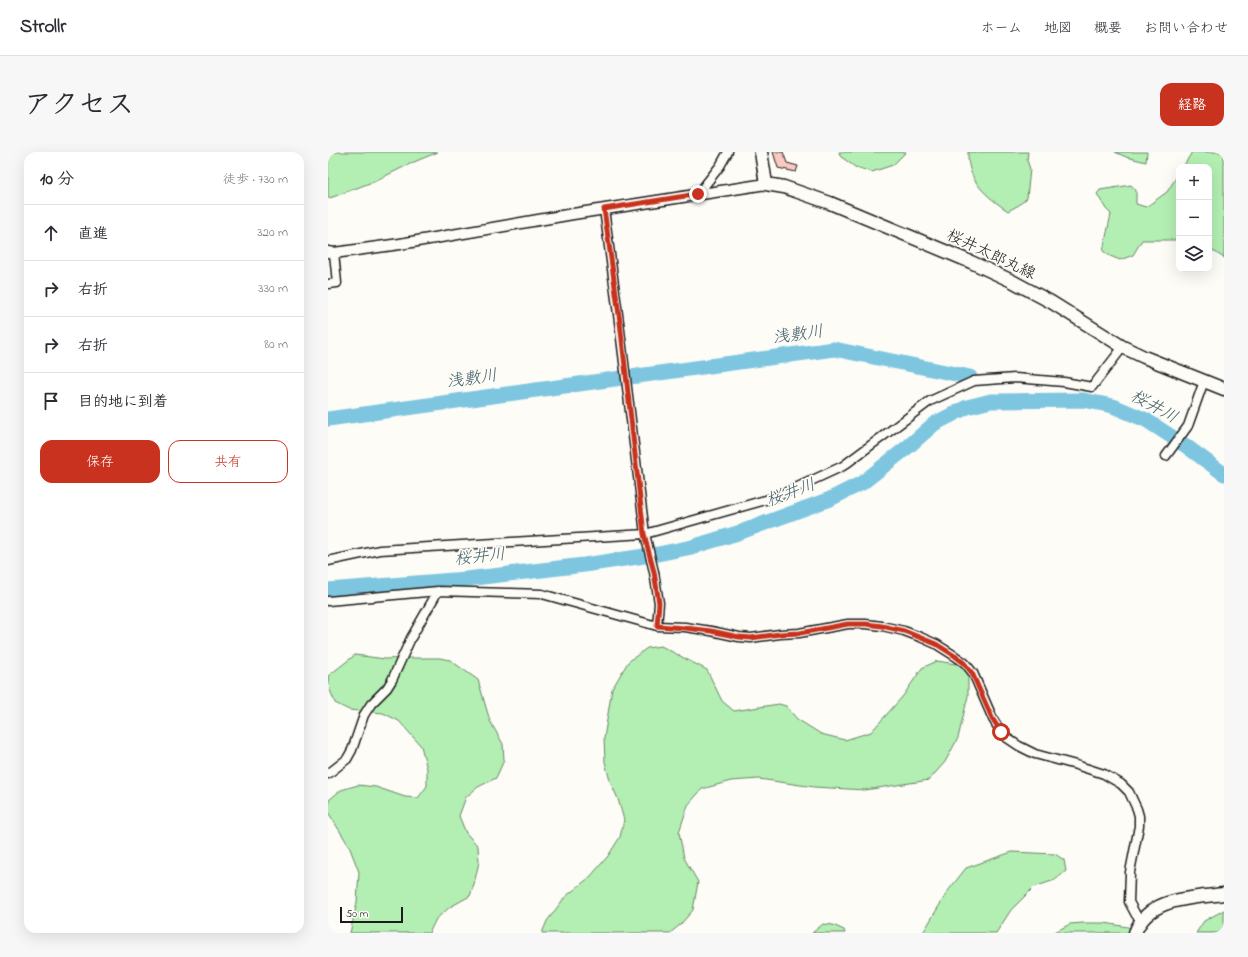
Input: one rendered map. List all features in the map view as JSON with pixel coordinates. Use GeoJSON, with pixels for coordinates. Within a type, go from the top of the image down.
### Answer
{"type":"FeatureCollection","features":[{"type":"Feature","properties":{"kind":"main road"},"geometry":{"type":"LineString","coordinates":[[761,152],[766,184]]}},
{"type":"Feature","properties":{"kind":"main road","name":"桜井太郎丸線"},"geometry":{"type":"LineString","coordinates":[[766,184],[784,187],[830,203],[1012,280],[1051,302],[1123,347],[1144,357],[1224,388]]}},
{"type":"Feature","properties":{"kind":"main road"},"geometry":{"type":"LineString","coordinates":[[1135,933],[1142,920],[1148,913],[1172,902],[1187,898],[1224,894]]}},
{"type":"Feature","properties":{"kind":"street"},"geometry":{"type":"LineString","coordinates":[[698,194],[720,166],[728,152]]}},
{"type":"Feature","properties":{"kind":"street"},"geometry":{"type":"LineString","coordinates":[[328,284],[337,283],[331,252],[400,244],[604,209],[766,184]]}},
{"type":"Feature","properties":{"kind":"street"},"geometry":{"type":"LineString","coordinates":[[604,209],[620,322],[646,537],[659,603],[657,626]]}},
{"type":"Feature","properties":{"kind":"street"},"geometry":{"type":"LineString","coordinates":[[328,561],[380,550],[646,537],[776,498],[843,466],[930,401],[974,381],[1015,378],[1064,382],[1092,387],[1123,347]]}},
{"type":"Feature","properties":{"kind":"street"},"geometry":{"type":"LineString","coordinates":[[1166,456],[1188,426],[1204,381]]}},
{"type":"Feature","properties":{"kind":"street"},"geometry":{"type":"LineString","coordinates":[[328,774],[347,758],[352,750],[364,715],[371,704],[387,688],[392,680],[411,638],[438,591]]}},
{"type":"Feature","properties":{"kind":"street"},"geometry":{"type":"LineString","coordinates":[[328,601],[438,591],[542,594],[657,626],[711,631],[739,637],[751,638],[800,633],[848,624],[871,624],[904,631],[936,644],[964,663],[972,673],[992,718],[1007,738],[1035,754],[1104,774],[1121,784],[1129,792],[1137,809],[1139,826],[1130,872],[1129,902],[1136,915],[1142,920]]}},
{"type":"Feature","properties":{"kind":"green space"},"geometry":{"type":"Polygon","coordinates":[[[328,152],[438,152],[375,181],[328,198],[328,152]]]}},
{"type":"Feature","properties":{"kind":"green space"},"geometry":{"type":"Polygon","coordinates":[[[839,152],[906,152],[893,165],[872,172],[855,167],[840,156],[839,152]]]}},
{"type":"Feature","properties":{"kind":"green space"},"geometry":{"type":"Polygon","coordinates":[[[968,152],[1028,152],[1027,160],[1030,169],[1027,198],[1019,205],[1008,211],[992,200],[979,187],[974,179],[968,152]]]}},
{"type":"Feature","properties":{"kind":"green space"},"geometry":{"type":"Polygon","coordinates":[[[1115,152],[1147,152],[1146,162],[1126,157],[1115,152]]]}},
{"type":"Feature","properties":{"kind":"green space"},"geometry":{"type":"Polygon","coordinates":[[[1192,152],[1224,152],[1224,258],[1212,250],[1212,164],[1185,164],[1192,152]]]}},
{"type":"Feature","properties":{"kind":"green space"},"geometry":{"type":"Polygon","coordinates":[[[1176,178],[1176,240],[1142,240],[1133,255],[1120,260],[1103,251],[1111,214],[1106,209],[1097,194],[1100,190],[1131,185],[1136,190],[1136,204],[1146,207],[1167,192],[1176,178]]]}},
{"type":"Feature","properties":{"kind":"green space"},"geometry":{"type":"Polygon","coordinates":[[[661,646],[707,670],[722,701],[734,711],[779,704],[786,706],[797,719],[821,734],[845,740],[871,732],[903,696],[922,668],[937,661],[963,665],[968,674],[968,696],[958,738],[945,762],[929,780],[865,790],[814,787],[759,779],[731,781],[702,789],[688,805],[679,832],[684,858],[698,882],[693,910],[680,925],[670,933],[542,933],[547,921],[565,897],[590,877],[608,856],[620,837],[624,820],[605,762],[604,738],[612,689],[628,662],[647,648],[661,646]]]}},
{"type":"Feature","properties":{"kind":"green space"},"geometry":{"type":"Polygon","coordinates":[[[355,655],[385,659],[440,658],[450,660],[478,680],[490,721],[503,744],[504,760],[496,778],[478,787],[466,797],[459,816],[466,833],[478,846],[479,862],[470,896],[450,907],[436,919],[429,933],[350,933],[357,902],[359,872],[349,846],[328,812],[329,800],[341,790],[358,785],[376,787],[405,797],[418,798],[427,786],[427,769],[421,746],[399,721],[383,713],[349,710],[335,703],[330,690],[328,676],[355,655]]]}},
{"type":"Feature","properties":{"kind":"green space"},"geometry":{"type":"Polygon","coordinates":[[[1012,852],[1055,854],[1064,860],[1066,871],[1055,880],[1034,887],[1011,910],[996,933],[924,933],[948,891],[966,868],[1012,852]]]}},
{"type":"Feature","properties":{"kind":"green space"},"geometry":{"type":"Polygon","coordinates":[[[1224,910],[1224,933],[1196,933],[1204,921],[1224,910]]]}},
{"type":"Feature","properties":{"kind":"green space"},"geometry":{"type":"Polygon","coordinates":[[[1105,923],[1128,927],[1134,933],[1053,933],[1070,924],[1105,923]]]}},
{"type":"Feature","properties":{"kind":"green space"},"geometry":{"type":"Polygon","coordinates":[[[823,924],[833,925],[844,930],[845,933],[812,933],[823,924]]]}},
{"type":"Feature","properties":{"kind":"building"},"geometry":{"type":"Polygon","coordinates":[[[773,152],[783,152],[787,163],[798,166],[796,172],[778,168],[773,152]]]}},
{"type":"Feature","properties":{"kind":"waterway","name":"浅敷川"},"geometry":{"type":"LineString","coordinates":[[630,377],[834,349],[970,377]]}},
{"type":"Feature","properties":{"kind":"waterway","name":"浅敷川"},"geometry":{"type":"LineString","coordinates":[[328,419],[622,378]]}},
{"type":"Feature","properties":{"kind":"waterway","name":"桜井川"},"geometry":{"type":"LineString","coordinates":[[328,590],[466,579],[584,565],[658,554],[692,547],[741,532],[830,499],[862,483],[934,424],[967,407],[991,401],[1083,400],[1113,406],[1146,420],[1186,446],[1224,474]]}},
{"type":"Feature","properties":{"kind":"route"},"geometry":{"type":"LineString","coordinates":[[698,194],[604,209],[620,322],[644,534],[654,572],[659,603],[657,626],[711,631],[751,638],[800,633],[848,624],[882,626],[904,631],[936,644],[964,663],[972,673],[992,718],[1001,732]]}}]}
